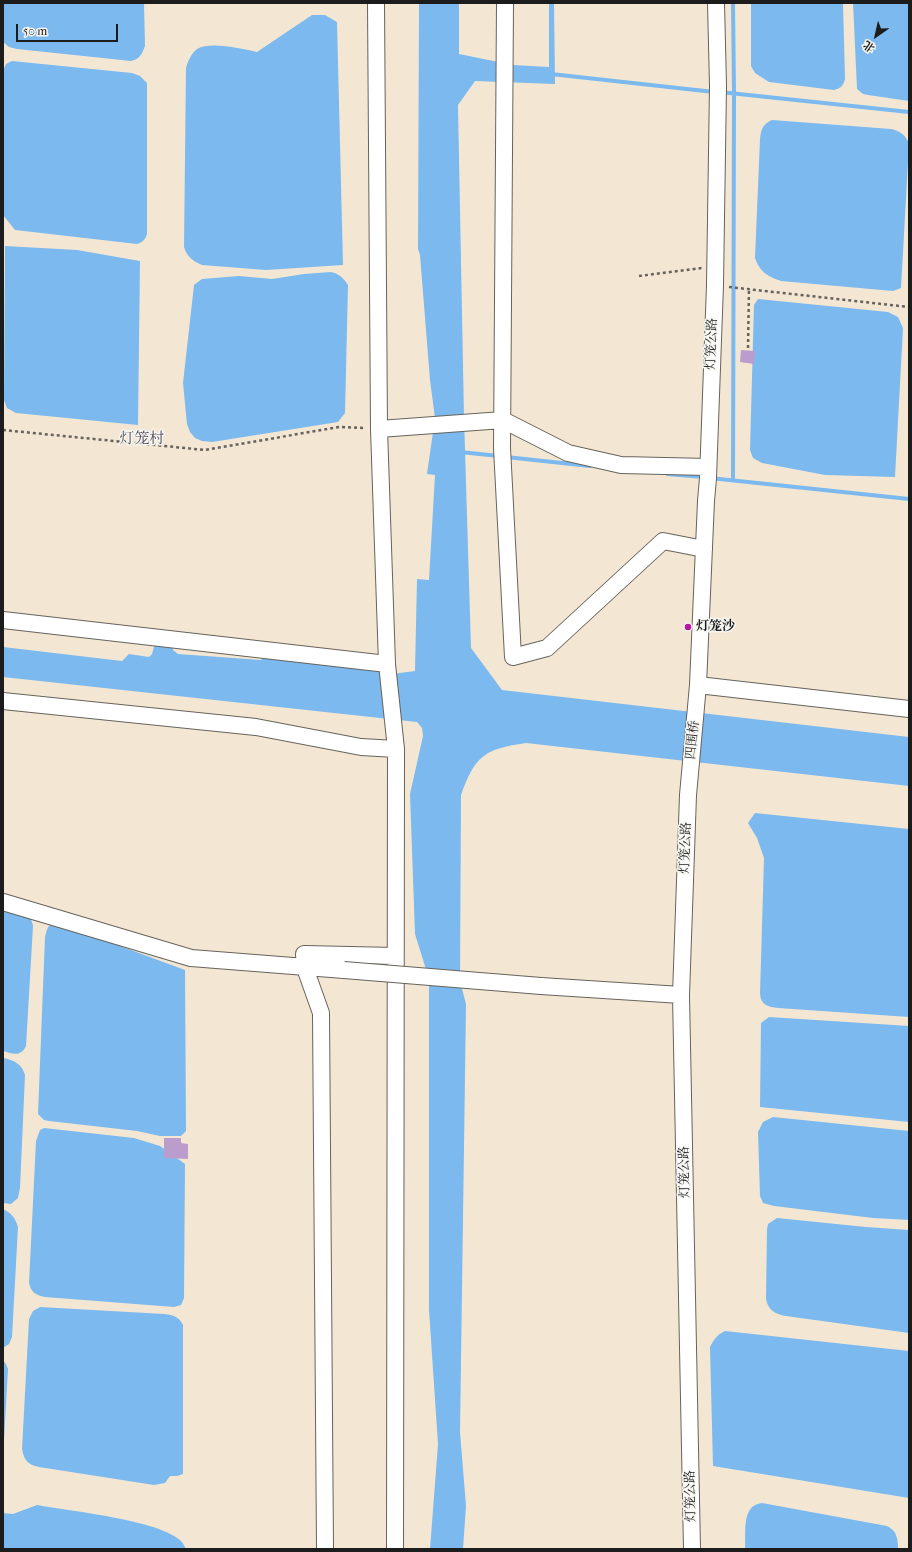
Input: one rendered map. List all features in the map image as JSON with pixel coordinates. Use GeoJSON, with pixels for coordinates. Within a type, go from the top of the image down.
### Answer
{"type":"FeatureCollection","features":[{"type":"Feature","properties":{"kind":"street"},"geometry":{"type":"LineString","coordinates":[[376,3],[379,429],[387,664],[396,749],[395,1549]]}},
{"type":"Feature","properties":{"kind":"street"},"geometry":{"type":"LineString","coordinates":[[504,3],[505,86],[502,448],[513,657],[547,648],[664,541],[704,549]]}},
{"type":"Feature","properties":{"kind":"street","name":"灯笼公路"},"geometry":{"type":"LineString","coordinates":[[698,685],[708,472],[715,266],[718,94],[716,3]]}},
{"type":"Feature","properties":{"kind":"street"},"geometry":{"type":"LineString","coordinates":[[379,429],[503,420],[568,453],[621,464],[708,472]]}},
{"type":"Feature","properties":{"kind":"street"},"geometry":{"type":"LineString","coordinates":[[3,620],[387,664]]}},
{"type":"Feature","properties":{"kind":"street"},"geometry":{"type":"LineString","coordinates":[[698,685],[909,709]]}},
{"type":"Feature","properties":{"kind":"street","name":"四围桥"},"geometry":{"type":"LineString","coordinates":[[688,795],[698,685]]}},
{"type":"Feature","properties":{"kind":"street"},"geometry":{"type":"LineString","coordinates":[[3,701],[256,727],[361,747],[396,749]]}},
{"type":"Feature","properties":{"kind":"street","name":"灯笼公路"},"geometry":{"type":"LineString","coordinates":[[688,795],[681,995],[692,1549]]}},
{"type":"Feature","properties":{"kind":"street"},"geometry":{"type":"LineString","coordinates":[[3,902],[191,958],[541,986],[681,995]]}},
{"type":"Feature","properties":{"kind":"street"},"geometry":{"type":"LineString","coordinates":[[325,1549],[320,1013],[305,968],[304,954],[395,956]]}},
{"type":"Feature","properties":{"kind":"path"},"geometry":{"type":"LineString","coordinates":[[639,276],[715,266]]}},
{"type":"Feature","properties":{"kind":"path"},"geometry":{"type":"LineString","coordinates":[[724,286],[909,307]]}},
{"type":"Feature","properties":{"kind":"path"},"geometry":{"type":"LineString","coordinates":[[748,348],[749,289]]}},
{"type":"Feature","properties":{"kind":"path"},"geometry":{"type":"LineString","coordinates":[[3,430],[205,450],[339,427],[379,429]]}},
{"type":"Feature","properties":{"kind":"water"},"geometry":{"type":"Polygon","coordinates":[[[3,3],[144,3],[145,46],[140,56],[131,61],[9,47],[3,42],[3,3]]]}},
{"type":"Feature","properties":{"kind":"water"},"geometry":{"type":"Polygon","coordinates":[[[419,3],[459,3],[459,54],[513,65],[549,67],[549,3],[554,3],[555,84],[475,81],[458,105],[464,417],[471,648],[502,690],[909,737],[909,786],[526,743],[500,748],[491,752],[483,757],[471,771],[461,795],[460,981],[466,1004],[460,1432],[466,1506],[463,1549],[430,1549],[438,1444],[429,1310],[429,979],[415,934],[410,794],[423,736],[422,728],[417,722],[3,677],[3,647],[122,661],[129,654],[149,657],[152,654],[157,636],[172,641],[173,650],[178,654],[261,660],[266,654],[392,674],[415,671],[417,579],[429,580],[435,475],[427,474],[435,418],[430,380],[420,255],[418,249],[419,3]]]}},
{"type":"Feature","properties":{"kind":"water"},"geometry":{"type":"Polygon","coordinates":[[[751,3],[843,3],[845,79],[841,86],[834,90],[769,82],[755,73],[751,66],[751,3]]]}},
{"type":"Feature","properties":{"kind":"water"},"geometry":{"type":"Polygon","coordinates":[[[853,3],[909,3],[909,101],[863,94],[857,89],[853,3]]]}},
{"type":"Feature","properties":{"kind":"water"},"geometry":{"type":"Polygon","coordinates":[[[312,15],[325,15],[337,22],[343,265],[266,270],[202,265],[191,258],[184,247],[186,68],[189,60],[197,49],[210,46],[227,46],[257,52],[312,15]]]}},
{"type":"Feature","properties":{"kind":"water"},"geometry":{"type":"Polygon","coordinates":[[[12,61],[132,73],[140,76],[147,83],[147,234],[142,242],[137,244],[15,230],[3,215],[3,71],[6,64],[12,61]]]}},
{"type":"Feature","properties":{"kind":"water"},"geometry":{"type":"Polygon","coordinates":[[[772,120],[891,129],[900,132],[906,138],[909,144],[901,288],[893,291],[781,281],[768,275],[759,267],[755,258],[760,139],[763,127],[766,123],[772,120]]]}},
{"type":"Feature","properties":{"kind":"water"},"geometry":{"type":"Polygon","coordinates":[[[5,246],[77,250],[140,261],[138,425],[16,413],[7,408],[4,400],[5,246]]]}},
{"type":"Feature","properties":{"kind":"water"},"geometry":{"type":"Polygon","coordinates":[[[331,272],[341,276],[348,285],[345,413],[338,422],[212,442],[202,441],[195,438],[190,432],[187,424],[183,383],[194,285],[202,279],[239,276],[272,279],[331,272]]]}},
{"type":"Feature","properties":{"kind":"water"},"geometry":{"type":"Polygon","coordinates":[[[758,299],[888,312],[898,317],[903,328],[895,477],[825,475],[762,463],[753,458],[750,450],[754,305],[758,299]]]}},
{"type":"Feature","properties":{"kind":"water"},"geometry":{"type":"Polygon","coordinates":[[[755,813],[909,829],[909,1017],[778,1008],[768,1006],[763,1003],[760,994],[764,858],[757,838],[748,823],[755,813]]]}},
{"type":"Feature","properties":{"kind":"water"},"geometry":{"type":"Polygon","coordinates":[[[3,904],[26,913],[32,921],[33,926],[26,1046],[22,1052],[16,1054],[3,1051],[3,904]]]}},
{"type":"Feature","properties":{"kind":"water"},"geometry":{"type":"Polygon","coordinates":[[[54,923],[185,970],[186,1131],[181,1136],[160,1136],[137,1131],[49,1121],[44,1120],[38,1114],[45,937],[49,926],[54,923]]]}},
{"type":"Feature","properties":{"kind":"water"},"geometry":{"type":"Polygon","coordinates":[[[769,1017],[909,1026],[909,1122],[760,1107],[761,1023],[769,1017]]]}},
{"type":"Feature","properties":{"kind":"water"},"geometry":{"type":"Polygon","coordinates":[[[3,1058],[20,1065],[25,1075],[20,1188],[18,1198],[11,1204],[3,1203],[3,1058]]]}},
{"type":"Feature","properties":{"kind":"water"},"geometry":{"type":"Polygon","coordinates":[[[773,1117],[909,1131],[909,1220],[873,1218],[774,1206],[763,1203],[760,1196],[758,1132],[763,1122],[773,1117]]]}},
{"type":"Feature","properties":{"kind":"water"},"geometry":{"type":"Polygon","coordinates":[[[44,1128],[134,1138],[160,1146],[185,1164],[184,1298],[181,1305],[174,1307],[45,1297],[32,1291],[29,1283],[36,1141],[40,1130],[44,1128]]]}},
{"type":"Feature","properties":{"kind":"water"},"geometry":{"type":"Polygon","coordinates":[[[3,1209],[12,1216],[18,1227],[12,1337],[9,1344],[3,1348],[3,1209]]]}},
{"type":"Feature","properties":{"kind":"water"},"geometry":{"type":"Polygon","coordinates":[[[777,1218],[909,1230],[909,1333],[786,1316],[770,1309],[766,1299],[767,1229],[768,1224],[777,1218]]]}},
{"type":"Feature","properties":{"kind":"water"},"geometry":{"type":"Polygon","coordinates":[[[40,1307],[164,1314],[173,1316],[180,1320],[183,1325],[183,1474],[170,1476],[165,1483],[154,1485],[39,1467],[32,1465],[27,1461],[22,1449],[29,1319],[33,1311],[40,1307]]]}},
{"type":"Feature","properties":{"kind":"water"},"geometry":{"type":"Polygon","coordinates":[[[725,1331],[909,1351],[909,1498],[713,1466],[710,1347],[716,1338],[725,1331]]]}},
{"type":"Feature","properties":{"kind":"water"},"geometry":{"type":"Polygon","coordinates":[[[3,1360],[8,1369],[3,1458],[3,1360]]]}},
{"type":"Feature","properties":{"kind":"water"},"geometry":{"type":"Polygon","coordinates":[[[762,1503],[887,1526],[895,1533],[898,1542],[898,1549],[745,1549],[745,1528],[748,1514],[755,1505],[762,1503]]]}},
{"type":"Feature","properties":{"kind":"water"},"geometry":{"type":"Polygon","coordinates":[[[37,1505],[113,1517],[154,1527],[181,1541],[186,1549],[3,1549],[3,1513],[13,1514],[37,1505]]]}},
{"type":"Feature","properties":{"kind":"building"},"geometry":{"type":"Polygon","coordinates":[[[741,350],[755,351],[754,364],[740,362],[741,350]]]}},
{"type":"Feature","properties":{"kind":"building"},"geometry":{"type":"Polygon","coordinates":[[[164,1138],[181,1138],[181,1143],[188,1144],[188,1159],[164,1158],[164,1138]]]}},
{"type":"Feature","properties":{"kind":"waterway"},"geometry":{"type":"LineString","coordinates":[[733,3],[733,480]]}},
{"type":"Feature","properties":{"kind":"waterway"},"geometry":{"type":"LineString","coordinates":[[551,74],[714,92]]}},
{"type":"Feature","properties":{"kind":"waterway"},"geometry":{"type":"LineString","coordinates":[[720,92],[909,112]]}},
{"type":"Feature","properties":{"kind":"waterway"},"geometry":{"type":"LineString","coordinates":[[460,452],[499,456]]}},
{"type":"Feature","properties":{"kind":"waterway"},"geometry":{"type":"LineString","coordinates":[[506,457],[590,466]]}},
{"type":"Feature","properties":{"kind":"waterway"},"geometry":{"type":"LineString","coordinates":[[667,474],[704,477]]}},
{"type":"Feature","properties":{"kind":"waterway"},"geometry":{"type":"LineString","coordinates":[[710,478],[909,499]]}},
{"type":"Feature","properties":{"kind":"place","name":"灯笼沙"},"geometry":{"type":"Point","coordinates":[688,627]}},
{"type":"Feature","properties":{"kind":"district","name":"灯笼村"},"geometry":{"type":"Point","coordinates":[142,439]}}]}
